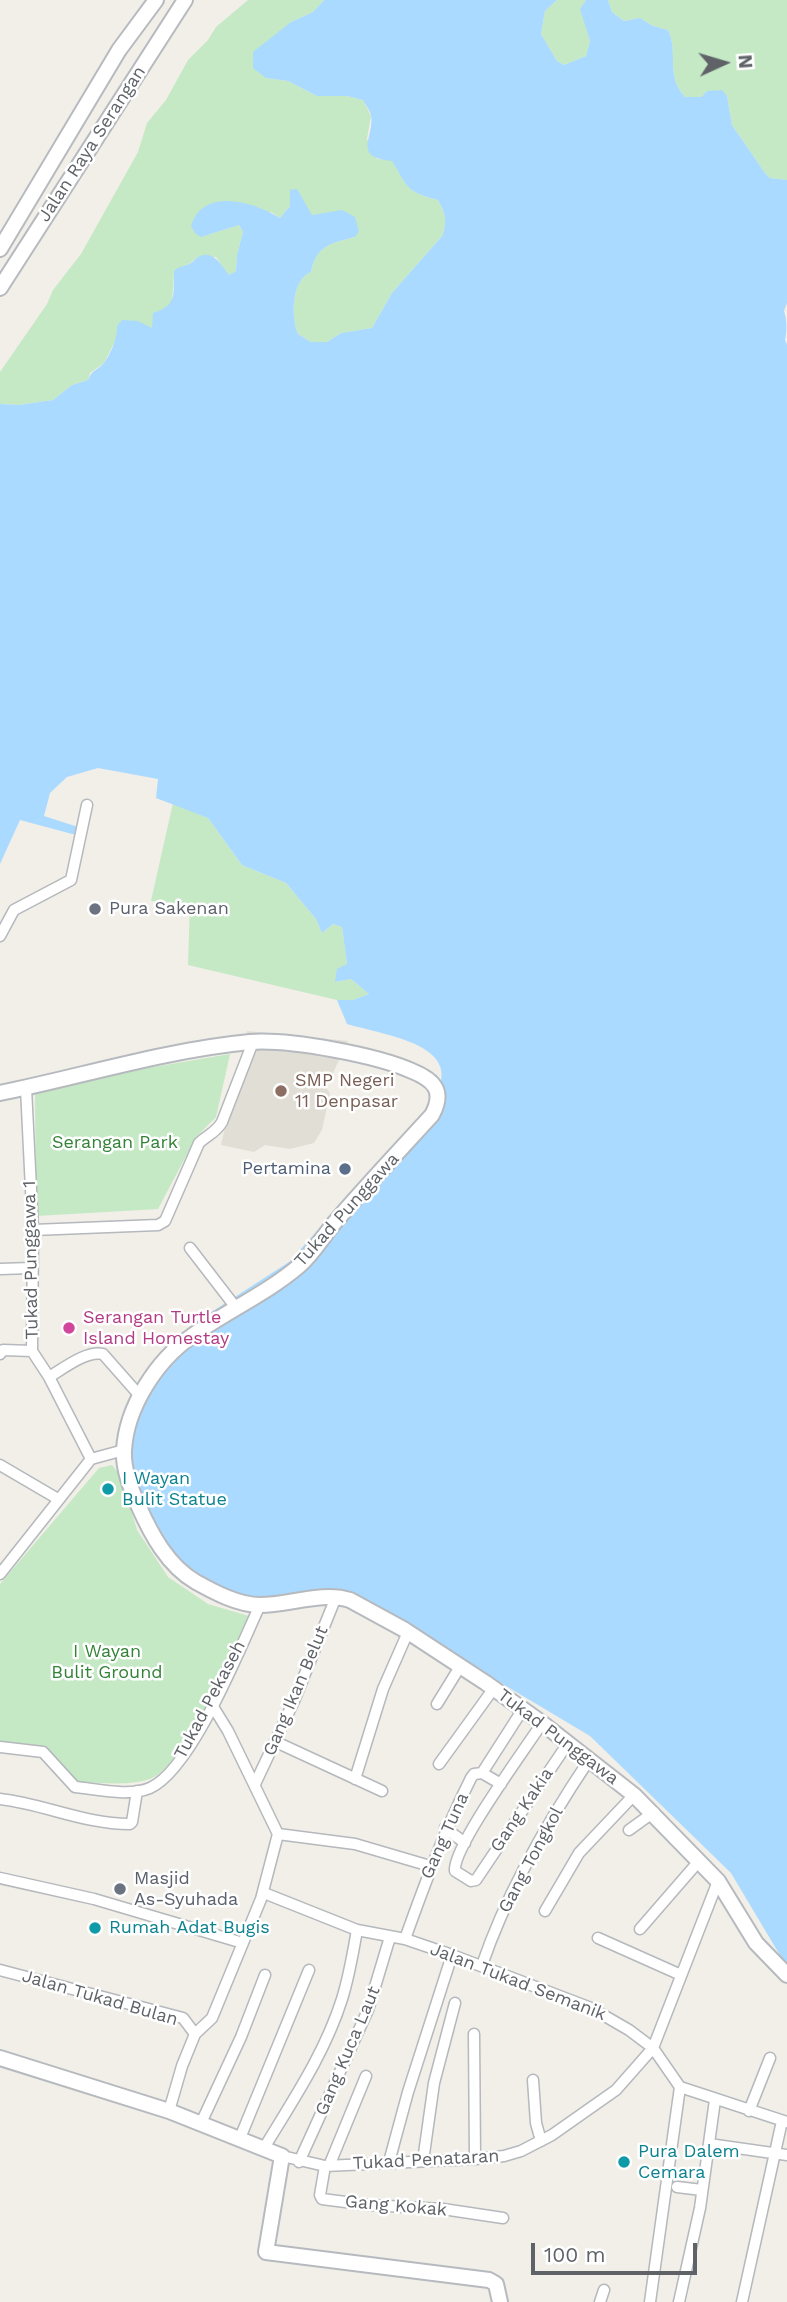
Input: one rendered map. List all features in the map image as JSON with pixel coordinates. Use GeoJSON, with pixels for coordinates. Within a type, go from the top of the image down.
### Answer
{"type":"FeatureCollection","features":[{"type":"Feature","properties":{"kind":"street","name":"Jalan Raya Serangan"},"geometry":{"type":"LineString","coordinates":[[0,249],[119,50],[156,0]]}},
{"type":"Feature","properties":{"kind":"street","name":"Jalan Raya Serangan"},"geometry":{"type":"LineString","coordinates":[[0,288],[185,0]]}},
{"type":"Feature","properties":{"kind":"street"},"geometry":{"type":"LineString","coordinates":[[0,936],[14,910],[71,880],[87,805]]}},
{"type":"Feature","properties":{"kind":"street"},"geometry":{"type":"LineString","coordinates":[[33,1230],[147,1226],[165,1221],[199,1143],[216,1132],[222,1122],[253,1042]]}},
{"type":"Feature","properties":{"kind":"street","name":"Tukad Punggawa"},"geometry":{"type":"LineString","coordinates":[[0,1093],[136,1062],[253,1042],[331,1050],[405,1068],[433,1083],[438,1098],[432,1115],[335,1222],[300,1265],[237,1309],[193,1335],[161,1364],[140,1396],[130,1421],[124,1450],[125,1469],[134,1497],[152,1535],[171,1560],[194,1581],[225,1596],[260,1605],[336,1597],[354,1602],[461,1665],[523,1709],[634,1796],[699,1861],[718,1881],[756,1943],[787,1975]]}},
{"type":"Feature","properties":{"kind":"street","name":"Tukad Punggawa 1"},"geometry":{"type":"LineString","coordinates":[[26,1087],[33,1230],[32,1351],[49,1377],[90,1459]]}},
{"type":"Feature","properties":{"kind":"street"},"geometry":{"type":"LineString","coordinates":[[190,1248],[237,1309]]}},
{"type":"Feature","properties":{"kind":"street"},"geometry":{"type":"LineString","coordinates":[[0,1269],[32,1268]]}},
{"type":"Feature","properties":{"kind":"street"},"geometry":{"type":"LineString","coordinates":[[0,1354],[3,1350],[32,1351]]}},
{"type":"Feature","properties":{"kind":"street"},"geometry":{"type":"LineString","coordinates":[[49,1377],[99,1352],[140,1396]]}},
{"type":"Feature","properties":{"kind":"street"},"geometry":{"type":"LineString","coordinates":[[0,1574],[90,1459],[124,1450]]}},
{"type":"Feature","properties":{"kind":"street"},"geometry":{"type":"LineString","coordinates":[[0,1465],[58,1500]]}},
{"type":"Feature","properties":{"kind":"street","name":"Gang Ikan Belut"},"geometry":{"type":"LineString","coordinates":[[255,1784],[276,1742],[336,1597]]}},
{"type":"Feature","properties":{"kind":"street","name":"Tukad Pekaseh"},"geometry":{"type":"LineString","coordinates":[[137,1791],[153,1786],[182,1757],[212,1705],[260,1605]]}},
{"type":"Feature","properties":{"kind":"street"},"geometry":{"type":"LineString","coordinates":[[355,1779],[383,1689],[408,1632]]}},
{"type":"Feature","properties":{"kind":"street"},"geometry":{"type":"LineString","coordinates":[[437,1704],[461,1665]]}},
{"type":"Feature","properties":{"kind":"street"},"geometry":{"type":"LineString","coordinates":[[439,1764],[494,1688]]}},
{"type":"Feature","properties":{"kind":"street"},"geometry":{"type":"LineString","coordinates":[[0,1878],[94,1899],[243,1943],[264,1893],[278,1834],[228,1731],[212,1705]]}},
{"type":"Feature","properties":{"kind":"street","name":"Gang Tuna"},"geometry":{"type":"LineString","coordinates":[[405,1939],[445,1828],[471,1778],[474,1774],[482,1773],[523,1709]]}},
{"type":"Feature","properties":{"kind":"street"},"geometry":{"type":"LineString","coordinates":[[445,1828],[465,1843],[542,1723]]}},
{"type":"Feature","properties":{"kind":"street"},"geometry":{"type":"LineString","coordinates":[[276,1742],[382,1791]]}},
{"type":"Feature","properties":{"kind":"street","name":"Gang Kakia"},"geometry":{"type":"LineString","coordinates":[[465,1843],[454,1870],[471,1881],[477,1879],[568,1743]]}},
{"type":"Feature","properties":{"kind":"street"},"geometry":{"type":"LineString","coordinates":[[0,1747],[43,1752],[75,1787],[137,1791],[130,1824],[81,1819],[0,1798]]}},
{"type":"Feature","properties":{"kind":"street","name":"Gang Tongkol"},"geometry":{"type":"LineString","coordinates":[[482,1965],[496,1926],[528,1861],[589,1760]]}},
{"type":"Feature","properties":{"kind":"street"},"geometry":{"type":"LineString","coordinates":[[482,1773],[501,1784]]}},
{"type":"Feature","properties":{"kind":"street"},"geometry":{"type":"LineString","coordinates":[[545,1911],[579,1853],[634,1796]]}},
{"type":"Feature","properties":{"kind":"street"},"geometry":{"type":"LineString","coordinates":[[629,1830],[654,1812]]}},
{"type":"Feature","properties":{"kind":"street"},"geometry":{"type":"LineString","coordinates":[[278,1834],[355,1844],[430,1866]]}},
{"type":"Feature","properties":{"kind":"street"},"geometry":{"type":"LineString","coordinates":[[640,1929],[699,1861]]}},
{"type":"Feature","properties":{"kind":"street","name":"Tukad Penataran"},"geometry":{"type":"LineString","coordinates":[[0,2057],[169,2111],[299,2162],[327,2166],[504,2156],[541,2141],[616,2090],[653,2048],[718,1881]]}},
{"type":"Feature","properties":{"kind":"street","name":"Jalan Tukad Semanik"},"geometry":{"type":"LineString","coordinates":[[264,1893],[357,1930],[405,1939],[482,1965],[591,2008],[629,2030],[653,2048],[680,2087]]}},
{"type":"Feature","properties":{"kind":"street"},"geometry":{"type":"LineString","coordinates":[[264,2148],[311,2070],[330,2032],[342,1999],[357,1930]]}},
{"type":"Feature","properties":{"kind":"street","name":"Gang Kuca Laut"},"geometry":{"type":"LineString","coordinates":[[299,2162],[368,2010],[390,1937]]}},
{"type":"Feature","properties":{"kind":"street"},"geometry":{"type":"LineString","coordinates":[[598,1938],[681,1975]]}},
{"type":"Feature","properties":{"kind":"street","name":"Jalan Tukad Bulan"},"geometry":{"type":"LineString","coordinates":[[169,2111],[195,2034],[212,2018],[243,1943]]}},
{"type":"Feature","properties":{"kind":"street"},"geometry":{"type":"LineString","coordinates":[[389,2162],[408,2092],[452,1955]]}},
{"type":"Feature","properties":{"kind":"street","name":"Jalan Tukad Bulan"},"geometry":{"type":"LineString","coordinates":[[0,1970],[183,2018],[195,2034]]}},
{"type":"Feature","properties":{"kind":"street"},"geometry":{"type":"LineString","coordinates":[[240,2138],[309,1970]]}},
{"type":"Feature","properties":{"kind":"street"},"geometry":{"type":"LineString","coordinates":[[201,2123],[241,2037],[265,1975]]}},
{"type":"Feature","properties":{"kind":"street"},"geometry":{"type":"LineString","coordinates":[[423,2161],[434,2083],[455,2003]]}},
{"type":"Feature","properties":{"kind":"street"},"geometry":{"type":"LineString","coordinates":[[474,2034],[475,2159]]}},
{"type":"Feature","properties":{"kind":"street"},"geometry":{"type":"LineString","coordinates":[[749,2111],[770,2058]]}},
{"type":"Feature","properties":{"kind":"street"},"geometry":{"type":"LineString","coordinates":[[327,2166],[366,2076]]}},
{"type":"Feature","properties":{"kind":"street"},"geometry":{"type":"LineString","coordinates":[[533,2080],[536,2123],[541,2141]]}},
{"type":"Feature","properties":{"kind":"street"},"geometry":{"type":"LineString","coordinates":[[650,2302],[680,2087],[785,2122],[775,2152],[742,2302]]}},
{"type":"Feature","properties":{"kind":"street"},"geometry":{"type":"LineString","coordinates":[[679,2302],[702,2190],[715,2100]]}},
{"type":"Feature","properties":{"kind":"street"},"geometry":{"type":"LineString","coordinates":[[709,2144],[787,2155]]}},
{"type":"Feature","properties":{"kind":"street"},"geometry":{"type":"LineString","coordinates":[[282,2156],[266,2252],[489,2280],[496,2284],[500,2302]]}},
{"type":"Feature","properties":{"kind":"street","name":"Gang Kokak"},"geometry":{"type":"LineString","coordinates":[[327,2166],[320,2194],[325,2200],[443,2209],[503,2218]]}},
{"type":"Feature","properties":{"kind":"street"},"geometry":{"type":"LineString","coordinates":[[677,2187],[702,2190]]}},
{"type":"Feature","properties":{"kind":"street"},"geometry":{"type":"LineString","coordinates":[[600,2302],[604,2290]]}},
{"type":"Feature","properties":{"kind":"shaded area","name":"SMP Negeri 11 Denpasar"},"geometry":{"type":"Polygon","coordinates":[[[247,1031],[348,1041],[326,1088],[330,1093],[322,1130],[314,1143],[290,1149],[265,1145],[254,1152],[221,1145],[247,1031]]]}},
{"type":"Feature","properties":{"kind":"green space"},"geometry":{"type":"Polygon","coordinates":[[[248,0],[324,0],[313,12],[291,22],[266,78],[288,81],[317,96],[347,96],[363,100],[371,116],[367,139],[377,159],[392,160],[409,188],[438,200],[445,217],[442,236],[392,293],[372,328],[341,333],[327,342],[311,342],[298,334],[294,318],[296,291],[304,276],[311,272],[321,251],[332,244],[355,237],[290,206],[280,218],[271,212],[201,237],[239,225],[243,232],[236,271],[229,276],[216,257],[200,256],[174,271],[172,303],[152,329],[118,335],[104,363],[90,373],[88,380],[72,385],[53,400],[19,405],[0,404],[0,372],[47,304],[53,290],[81,254],[138,152],[147,123],[166,100],[188,60],[208,40],[216,27],[248,0]]]}},
{"type":"Feature","properties":{"kind":"green space"},"geometry":{"type":"Polygon","coordinates":[[[557,0],[586,0],[581,9],[590,41],[586,56],[564,65],[557,61],[541,34],[545,11],[557,0]]]}},
{"type":"Feature","properties":{"kind":"green space"},"geometry":{"type":"Polygon","coordinates":[[[608,0],[787,0],[787,180],[770,178],[765,173],[732,125],[727,96],[707,91],[701,97],[685,97],[675,80],[668,30],[653,26],[640,18],[624,21],[612,12],[608,0]]]}},
{"type":"Feature","properties":{"kind":"green space"},"geometry":{"type":"Polygon","coordinates":[[[173,803],[208,818],[242,865],[286,883],[316,919],[322,933],[333,924],[342,927],[347,964],[335,982],[351,979],[369,994],[353,1000],[337,1000],[188,965],[190,904],[151,901],[173,803]]]}},
{"type":"Feature","properties":{"kind":"green space","name":"Serangan Park"},"geometry":{"type":"Polygon","coordinates":[[[230,1054],[216,1117],[196,1137],[158,1209],[36,1216],[35,1087],[230,1054]]]}},
{"type":"Feature","properties":{"kind":"green space","name":"I Wayan Bulit Ground"},"geometry":{"type":"Polygon","coordinates":[[[112,1465],[121,1476],[137,1530],[168,1577],[208,1604],[252,1617],[192,1730],[164,1769],[143,1781],[77,1782],[48,1749],[0,1742],[0,1584],[99,1468],[112,1465]]]}},
{"type":"Feature","properties":{"kind":"water"},"geometry":{"type":"Polygon","coordinates":[[[324,0],[557,0],[545,11],[541,34],[557,61],[564,65],[586,56],[590,41],[580,9],[586,0],[608,0],[612,12],[624,21],[640,18],[653,26],[668,30],[675,80],[685,97],[701,97],[707,91],[722,90],[727,96],[732,125],[765,173],[770,178],[787,180],[787,303],[784,311],[787,345],[787,1962],[781,1957],[731,1873],[590,1736],[347,1591],[271,1600],[226,1591],[177,1566],[135,1484],[125,1427],[163,1352],[196,1322],[289,1262],[417,1120],[421,1123],[430,1113],[426,1109],[439,1088],[441,1071],[435,1058],[422,1048],[405,1040],[347,1024],[337,1000],[353,1000],[369,994],[351,979],[335,982],[337,969],[347,964],[342,927],[333,924],[322,933],[316,919],[286,883],[242,865],[208,818],[156,798],[158,779],[98,768],[67,777],[50,793],[44,816],[78,827],[76,835],[20,820],[0,864],[0,404],[19,405],[53,400],[72,385],[88,380],[108,356],[115,341],[117,326],[122,320],[138,321],[152,328],[153,313],[170,303],[174,293],[174,271],[178,268],[198,257],[208,255],[216,259],[229,275],[236,271],[243,232],[239,225],[201,237],[191,226],[197,214],[206,206],[218,202],[244,203],[280,218],[290,206],[290,190],[297,189],[312,215],[342,210],[355,217],[359,231],[355,237],[326,247],[317,256],[311,272],[304,276],[296,291],[294,318],[298,334],[311,342],[327,342],[341,333],[372,328],[392,293],[442,236],[445,217],[438,200],[413,191],[392,161],[379,159],[368,150],[371,115],[363,100],[347,96],[317,96],[288,81],[266,78],[253,68],[253,52],[291,22],[313,12],[324,0]]]}},
{"type":"Feature","properties":{"kind":"place","name":"Pura Sakenan"},"geometry":{"type":"Point","coordinates":[95,909]}},
{"type":"Feature","properties":{"kind":"place","name":"SMP Negeri 11 Denpasar"},"geometry":{"type":"Point","coordinates":[281,1091]}},
{"type":"Feature","properties":{"kind":"place","name":"Pertamina"},"geometry":{"type":"Point","coordinates":[345,1169]}},
{"type":"Feature","properties":{"kind":"place","name":"Serangan Turtle Island Homestay"},"geometry":{"type":"Point","coordinates":[69,1328]}},
{"type":"Feature","properties":{"kind":"place","name":"I Wayan Bulit Statue"},"geometry":{"type":"Point","coordinates":[108,1489]}},
{"type":"Feature","properties":{"kind":"place","name":"Masjid As-Syuhada"},"geometry":{"type":"Point","coordinates":[120,1889]}},
{"type":"Feature","properties":{"kind":"place","name":"Rumah Adat Bugis"},"geometry":{"type":"Point","coordinates":[95,1928]}},
{"type":"Feature","properties":{"kind":"place","name":"Pura Dalem Cemara"},"geometry":{"type":"Point","coordinates":[624,2162]}}]}
